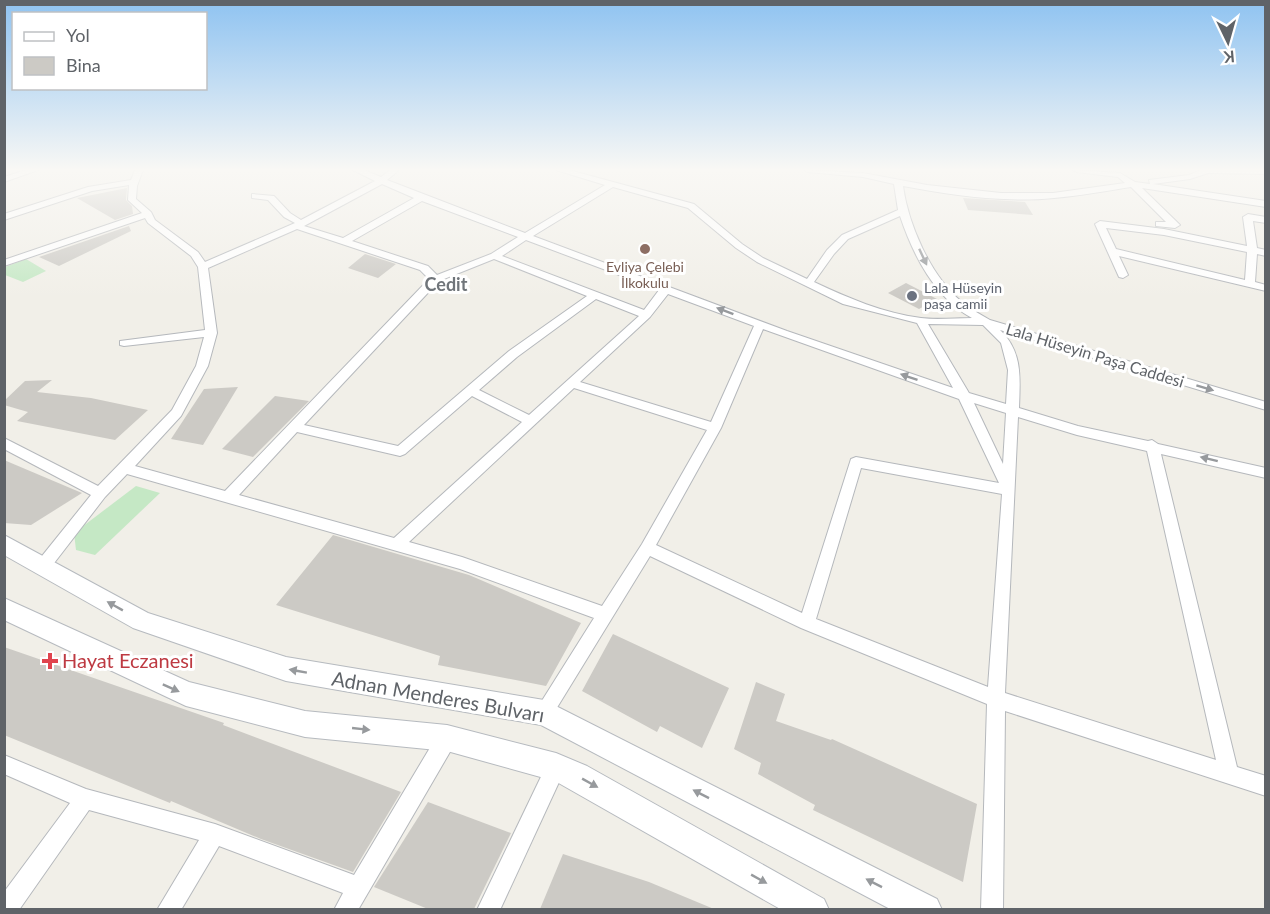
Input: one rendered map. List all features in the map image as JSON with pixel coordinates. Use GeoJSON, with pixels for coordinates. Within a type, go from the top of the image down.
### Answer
{"type":"FeatureCollection","features":[{"type":"Feature","properties":{"kind":"main road","name":"Adnan Menderes Bulvarı"},"geometry":{"type":"LineString","coordinates":[[4,544],[141,621],[286,669],[544,713],[926,909]]}},
{"type":"Feature","properties":{"kind":"main road"},"geometry":{"type":"LineString","coordinates":[[4,608],[186,694],[305,724],[447,738],[556,767],[577,776],[813,909]]}},
{"type":"Feature","properties":{"kind":"street"},"geometry":{"type":"LineString","coordinates":[[285,213],[298,224],[423,268],[435,279]]}},
{"type":"Feature","properties":{"kind":"street"},"geometry":{"type":"LineString","coordinates":[[203,267],[320,213]]}},
{"type":"Feature","properties":{"kind":"street"},"geometry":{"type":"LineString","coordinates":[[345,241],[395,213]]}},
{"type":"Feature","properties":{"kind":"street"},"geometry":{"type":"LineString","coordinates":[[461,213],[760,324],[964,396],[1014,409],[1077,430],[1266,473]]}},
{"type":"Feature","properties":{"kind":"street"},"geometry":{"type":"LineString","coordinates":[[228,496],[435,279],[494,256],[565,213]]}},
{"type":"Feature","properties":{"kind":"street"},"geometry":{"type":"LineString","coordinates":[[700,213],[739,246],[760,260],[848,302],[883,313],[921,321],[986,322],[1006,342],[1014,370],[1014,409],[996,699],[992,909]]}},
{"type":"Feature","properties":{"kind":"street"},"geometry":{"type":"LineString","coordinates":[[808,284],[830,252],[845,237],[899,213]]}},
{"type":"Feature","properties":{"kind":"street","name":"Lala Hüseyin Paşa Caddesi"},"geometry":{"type":"LineString","coordinates":[[904,213],[925,263],[953,301],[986,322],[1266,406]]}},
{"type":"Feature","properties":{"kind":"street"},"geometry":{"type":"LineString","coordinates":[[1147,223],[1175,225],[1162,213]]}},
{"type":"Feature","properties":{"kind":"street"},"geometry":{"type":"LineString","coordinates":[[4,263],[148,214],[151,221],[195,254],[203,267],[211,333],[202,366],[177,413],[100,493],[43,566]]}},
{"type":"Feature","properties":{"kind":"street"},"geometry":{"type":"LineString","coordinates":[[1250,284],[1252,250],[1248,217],[1266,220]]}},
{"type":"Feature","properties":{"kind":"street"},"geometry":{"type":"LineString","coordinates":[[1123,275],[1100,224],[1164,232],[1266,253]]}},
{"type":"Feature","properties":{"kind":"street"},"geometry":{"type":"LineString","coordinates":[[1111,251],[1266,288]]}},
{"type":"Feature","properties":{"kind":"street"},"geometry":{"type":"LineString","coordinates":[[494,256],[646,315]]}},
{"type":"Feature","properties":{"kind":"street"},"geometry":{"type":"LineString","coordinates":[[397,544],[646,315],[666,289]]}},
{"type":"Feature","properties":{"kind":"street"},"geometry":{"type":"LineString","coordinates":[[293,427],[400,451],[513,354],[595,295]]}},
{"type":"Feature","properties":{"kind":"street"},"geometry":{"type":"LineString","coordinates":[[921,321],[964,396],[1009,490]]}},
{"type":"Feature","properties":{"kind":"street"},"geometry":{"type":"LineString","coordinates":[[544,713],[647,548],[715,428],[760,324]]}},
{"type":"Feature","properties":{"kind":"street"},"geometry":{"type":"LineString","coordinates":[[124,343],[211,333]]}},
{"type":"Feature","properties":{"kind":"street"},"geometry":{"type":"LineString","coordinates":[[570,383],[715,428]]}},
{"type":"Feature","properties":{"kind":"street"},"geometry":{"type":"LineString","coordinates":[[472,391],[530,421]]}},
{"type":"Feature","properties":{"kind":"street"},"geometry":{"type":"LineString","coordinates":[[4,443],[100,493]]}},
{"type":"Feature","properties":{"kind":"street"},"geometry":{"type":"LineString","coordinates":[[1152,446],[1229,775]]}},
{"type":"Feature","properties":{"kind":"street"},"geometry":{"type":"LineString","coordinates":[[807,623],[856,462],[1009,490]]}},
{"type":"Feature","properties":{"kind":"street"},"geometry":{"type":"LineString","coordinates":[[125,468],[462,563],[606,615]]}},
{"type":"Feature","properties":{"kind":"street"},"geometry":{"type":"LineString","coordinates":[[647,548],[807,623],[996,699],[1266,786]]}},
{"type":"Feature","properties":{"kind":"street"},"geometry":{"type":"LineString","coordinates":[[345,909],[447,738]]}},
{"type":"Feature","properties":{"kind":"street"},"geometry":{"type":"LineString","coordinates":[[4,764],[85,799],[215,834],[357,887]]}},
{"type":"Feature","properties":{"kind":"street"},"geometry":{"type":"LineString","coordinates":[[488,909],[556,767]]}},
{"type":"Feature","properties":{"kind":"street"},"geometry":{"type":"LineString","coordinates":[[5,909],[85,799]]}},
{"type":"Feature","properties":{"kind":"street"},"geometry":{"type":"LineString","coordinates":[[168,909],[215,834]]}},
{"type":"Feature","properties":{"kind":"green space"},"geometry":{"type":"Polygon","coordinates":[[[26,259],[46,271],[23,282],[5,275],[5,267],[26,259]]]}},
{"type":"Feature","properties":{"kind":"green space"},"geometry":{"type":"Polygon","coordinates":[[[136,486],[160,493],[95,555],[76,550],[74,533],[136,486]]]}},
{"type":"Feature","properties":{"kind":"building"},"geometry":{"type":"Polygon","coordinates":[[[102,213],[133,213],[133,214],[115,220],[102,213]]]}},
{"type":"Feature","properties":{"kind":"building"},"geometry":{"type":"Polygon","coordinates":[[[1002,213],[1032,213],[1033,215],[1002,213]]]}},
{"type":"Feature","properties":{"kind":"building"},"geometry":{"type":"Polygon","coordinates":[[[129,226],[131,231],[59,266],[39,257],[129,226]]]}},
{"type":"Feature","properties":{"kind":"building"},"geometry":{"type":"Polygon","coordinates":[[[365,254],[396,264],[378,278],[348,268],[365,254]]]}},
{"type":"Feature","properties":{"kind":"building","name":"Lala Hüseyin paşa camii"},"geometry":{"type":"Polygon","coordinates":[[[906,283],[937,299],[919,309],[888,293],[906,283]]]}},
{"type":"Feature","properties":{"kind":"building"},"geometry":{"type":"Polygon","coordinates":[[[52,380],[37,392],[91,398],[148,410],[115,440],[17,421],[28,412],[4,405],[4,401],[25,381],[52,380]]]}},
{"type":"Feature","properties":{"kind":"building"},"geometry":{"type":"Polygon","coordinates":[[[238,387],[203,445],[171,439],[204,389],[238,387]]]}},
{"type":"Feature","properties":{"kind":"building"},"geometry":{"type":"Polygon","coordinates":[[[275,396],[309,401],[253,457],[222,449],[275,396]]]}},
{"type":"Feature","properties":{"kind":"building"},"geometry":{"type":"Polygon","coordinates":[[[4,460],[82,493],[31,525],[4,523],[4,460]]]}},
{"type":"Feature","properties":{"kind":"building"},"geometry":{"type":"Polygon","coordinates":[[[333,535],[469,575],[581,623],[546,686],[438,665],[440,656],[276,605],[333,535]]]}},
{"type":"Feature","properties":{"kind":"building"},"geometry":{"type":"Polygon","coordinates":[[[613,634],[729,688],[702,748],[660,726],[657,732],[582,691],[613,634]]]}},
{"type":"Feature","properties":{"kind":"building"},"geometry":{"type":"Polygon","coordinates":[[[4,647],[224,723],[223,725],[401,792],[353,872],[261,839],[4,735],[4,647]]]}},
{"type":"Feature","properties":{"kind":"building"},"geometry":{"type":"Polygon","coordinates":[[[756,682],[785,694],[776,721],[832,739],[977,804],[963,882],[813,810],[815,805],[758,774],[761,763],[734,749],[756,682]]]}},
{"type":"Feature","properties":{"kind":"building"},"geometry":{"type":"Polygon","coordinates":[[[428,802],[511,833],[474,909],[428,909],[374,887],[428,802]]]}},
{"type":"Feature","properties":{"kind":"building"},"geometry":{"type":"Polygon","coordinates":[[[563,854],[649,882],[714,909],[540,909],[563,854]]]}},
{"type":"Feature","properties":{"kind":"place","name":"Evliya Çelebi İlkokulu"},"geometry":{"type":"Point","coordinates":[645,249]}},
{"type":"Feature","properties":{"kind":"place","name":"Lala Hüseyin paşa camii"},"geometry":{"type":"Point","coordinates":[912,296]}},
{"type":"Feature","properties":{"kind":"place","name":"Hayat Eczanesi"},"geometry":{"type":"Point","coordinates":[50,661]}},
{"type":"Feature","properties":{"kind":"district","name":"Cedit"},"geometry":{"type":"Point","coordinates":[446,285]}}]}
